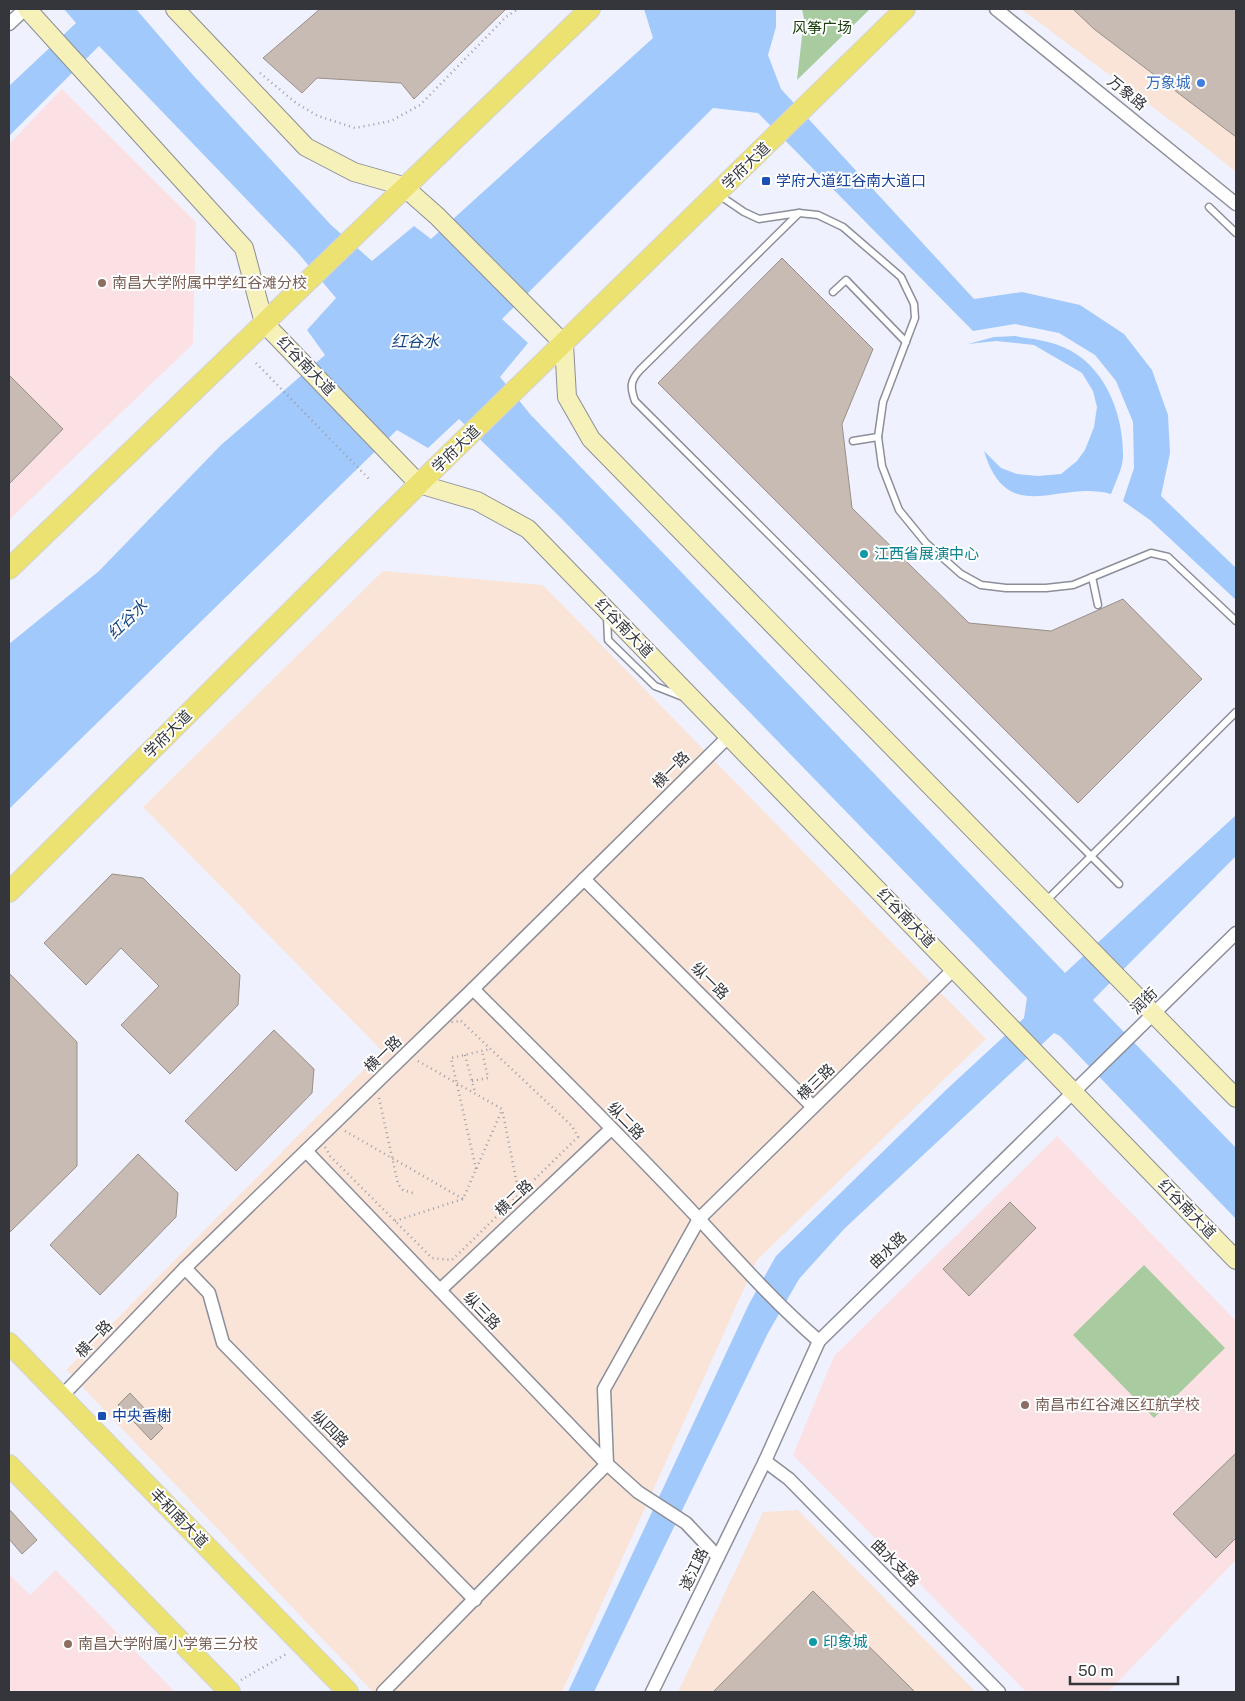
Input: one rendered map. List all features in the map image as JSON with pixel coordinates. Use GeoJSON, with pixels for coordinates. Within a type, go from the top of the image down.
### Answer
{"type":"FeatureCollection","features":[{"type":"Feature","properties":{"kind":"main road","name":"红谷南大道"},"geometry":{"type":"LineString","coordinates":[[26,9],[244,248],[264,323],[419,484],[476,501],[528,529],[1036,1053],[1075,1090],[1236,1260]]}},
{"type":"Feature","properties":{"kind":"main road"},"geometry":{"type":"LineString","coordinates":[[175,9],[306,146],[354,172],[403,186],[437,216],[564,344],[567,397],[591,439],[1236,1098]]}},
{"type":"Feature","properties":{"kind":"main road"},"geometry":{"type":"LineString","coordinates":[[9,569],[403,186],[590,9]]}},
{"type":"Feature","properties":{"kind":"main road","name":"学府大道"},"geometry":{"type":"LineString","coordinates":[[9,892],[419,484],[718,194],[905,9]]}},
{"type":"Feature","properties":{"kind":"main road","name":"丰和南大道"},"geometry":{"type":"LineString","coordinates":[[11,1347],[348,1692]]}},
{"type":"Feature","properties":{"kind":"main road"},"geometry":{"type":"LineString","coordinates":[[9,1465],[223,1688]]}},
{"type":"Feature","properties":{"kind":"street"},"geometry":{"type":"LineString","coordinates":[[9,24],[26,9]]}},
{"type":"Feature","properties":{"kind":"street","name":"万象路"},"geometry":{"type":"LineString","coordinates":[[996,9],[1236,204]]}},
{"type":"Feature","properties":{"kind":"street","name":"横一路"},"geometry":{"type":"LineString","coordinates":[[61,1397],[185,1268],[334,1126],[729,736]]}},
{"type":"Feature","properties":{"kind":"street","name":"纵一路"},"geometry":{"type":"LineString","coordinates":[[584,879],[813,1107]]}},
{"type":"Feature","properties":{"kind":"street","name":"润街"},"geometry":{"type":"LineString","coordinates":[[1075,1090],[1236,933]]}},
{"type":"Feature","properties":{"kind":"street","name":"横三路"},"geometry":{"type":"LineString","coordinates":[[607,1464],[604,1389],[699,1219],[955,968]]}},
{"type":"Feature","properties":{"kind":"street","name":"纵二路"},"geometry":{"type":"LineString","coordinates":[[473,989],[699,1219],[753,1279],[787,1313],[819,1341]]}},
{"type":"Feature","properties":{"kind":"street","name":"曲水路"},"geometry":{"type":"LineString","coordinates":[[765,1461],[819,1341],[1075,1090]]}},
{"type":"Feature","properties":{"kind":"street","name":"横二路"},"geometry":{"type":"LineString","coordinates":[[440,1290],[611,1130]]}},
{"type":"Feature","properties":{"kind":"street","name":"纵三路"},"geometry":{"type":"LineString","coordinates":[[306,1151],[607,1464],[638,1492],[686,1523],[718,1556]]}},
{"type":"Feature","properties":{"kind":"street","name":"纵四路"},"geometry":{"type":"LineString","coordinates":[[185,1268],[209,1293],[223,1343],[475,1600]]}},
{"type":"Feature","properties":{"kind":"street","name":"遂江路"},"geometry":{"type":"LineString","coordinates":[[652,1692],[765,1461]]}},
{"type":"Feature","properties":{"kind":"street","name":"曲水支路"},"geometry":{"type":"LineString","coordinates":[[765,1461],[789,1479],[999,1692]]}},
{"type":"Feature","properties":{"kind":"street"},"geometry":{"type":"LineString","coordinates":[[383,1692],[607,1464]]}},
{"type":"Feature","properties":{"kind":"lane"},"geometry":{"type":"LineString","coordinates":[[718,194],[744,212],[759,219],[799,213],[818,215],[843,227],[901,277],[914,304],[915,318],[883,402],[878,436],[882,466],[899,510],[926,544],[961,574],[981,585],[1006,588],[1046,588],[1073,585],[1151,553],[1168,557],[1236,620]]}},
{"type":"Feature","properties":{"kind":"lane"},"geometry":{"type":"LineString","coordinates":[[1210,206],[1236,233]]}},
{"type":"Feature","properties":{"kind":"lane"},"geometry":{"type":"LineString","coordinates":[[799,213],[632,379],[631,388],[635,401],[1118,884]]}},
{"type":"Feature","properties":{"kind":"lane"},"geometry":{"type":"LineString","coordinates":[[833,292],[846,280],[906,342]]}},
{"type":"Feature","properties":{"kind":"lane"},"geometry":{"type":"LineString","coordinates":[[853,441],[878,436]]}},
{"type":"Feature","properties":{"kind":"lane"},"geometry":{"type":"LineString","coordinates":[[1092,577],[1098,605]]}},
{"type":"Feature","properties":{"kind":"lane"},"geometry":{"type":"LineString","coordinates":[[1045,902],[1236,712]]}},
{"type":"Feature","properties":{"kind":"path"},"geometry":{"type":"LineString","coordinates":[[257,71],[296,103],[318,116],[355,128],[391,120],[420,105],[506,17],[518,9]]}},
{"type":"Feature","properties":{"kind":"path"},"geometry":{"type":"LineString","coordinates":[[256,363],[371,481]]}},
{"type":"Feature","properties":{"kind":"path"},"geometry":{"type":"LineString","coordinates":[[461,1022],[490,1049],[572,1126],[578,1138],[452,1260],[432,1258],[330,1156],[323,1143],[334,1126],[441,1023],[461,1022]]}},
{"type":"Feature","properties":{"kind":"path"},"geometry":{"type":"LineString","coordinates":[[476,1170],[451,1058],[490,1049]]}},
{"type":"Feature","properties":{"kind":"path"},"geometry":{"type":"LineString","coordinates":[[472,1081],[488,1078],[482,1051]]}},
{"type":"Feature","properties":{"kind":"path"},"geometry":{"type":"LineString","coordinates":[[407,1054],[502,1109],[519,1194]]}},
{"type":"Feature","properties":{"kind":"path"},"geometry":{"type":"LineString","coordinates":[[465,1055],[475,1093]]}},
{"type":"Feature","properties":{"kind":"path"},"geometry":{"type":"LineString","coordinates":[[376,1086],[398,1184],[403,1190],[416,1194]]}},
{"type":"Feature","properties":{"kind":"path"},"geometry":{"type":"LineString","coordinates":[[379,1227],[463,1199],[502,1109]]}},
{"type":"Feature","properties":{"kind":"path"},"geometry":{"type":"LineString","coordinates":[[334,1126],[463,1199]]}},
{"type":"Feature","properties":{"kind":"path"},"geometry":{"type":"LineString","coordinates":[[223,1688],[302,1645]]}},
{"type":"Feature","properties":{"kind":"shaded area","name":"万象城"},"geometry":{"type":"Polygon","coordinates":[[[1021,9],[1236,9],[1236,172],[1190,135],[1021,9]]]}},
{"type":"Feature","properties":{"kind":"shaded area","name":"南昌大学附属中学红谷滩分校"},"geometry":{"type":"Polygon","coordinates":[[[62,89],[196,222],[193,344],[9,520],[9,144],[62,89]]]}},
{"type":"Feature","properties":{"kind":"shaded area"},"geometry":{"type":"Polygon","coordinates":[[[383,571],[543,585],[986,1039],[757,1260],[562,1692],[373,1692],[66,1370],[382,1051],[143,807],[383,571]]]}},
{"type":"Feature","properties":{"kind":"shaded area","name":"南昌市红谷滩区红航学校"},"geometry":{"type":"Polygon","coordinates":[[[1057,1136],[1236,1321],[1236,1560],[1108,1692],[1026,1692],[793,1455],[834,1356],[1057,1136]]]}},
{"type":"Feature","properties":{"kind":"shaded area"},"geometry":{"type":"Polygon","coordinates":[[[798,1510],[976,1692],[678,1692],[763,1512],[798,1510]]]}},
{"type":"Feature","properties":{"kind":"shaded area","name":"南昌大学附属小学第三分校"},"geometry":{"type":"Polygon","coordinates":[[[56,1570],[175,1692],[9,1692],[9,1574],[30,1595],[56,1570]]]}},
{"type":"Feature","properties":{"kind":"green space","name":"风筝广场"},"geometry":{"type":"Polygon","coordinates":[[[802,9],[870,9],[797,80],[804,19],[802,9]]]}},
{"type":"Feature","properties":{"kind":"green space"},"geometry":{"type":"Polygon","coordinates":[[[1144,1265],[1225,1348],[1154,1418],[1073,1335],[1144,1265]]]}},
{"type":"Feature","properties":{"kind":"water","name":"红谷水"},"geometry":{"type":"Polygon","coordinates":[[[64,9],[136,9],[192,74],[331,225],[372,261],[414,226],[431,239],[653,38],[644,9],[776,9],[776,27],[768,55],[781,89],[974,299],[1022,292],[1080,305],[1124,334],[1152,370],[1168,415],[1170,453],[1161,496],[1236,568],[1236,600],[1150,520],[1123,501],[1134,468],[1133,422],[1116,381],[1095,355],[1059,333],[1015,324],[973,331],[758,113],[713,108],[502,319],[528,343],[500,377],[530,414],[1065,973],[1236,815],[1236,856],[1093,1000],[1236,1148],[1236,1219],[1060,1036],[1054,1033],[845,1228],[799,1279],[768,1333],[594,1692],[568,1692],[749,1304],[776,1256],[947,1089],[1024,1018],[1027,998],[560,517],[459,419],[428,448],[397,430],[9,809],[9,644],[99,571],[221,445],[325,355],[307,330],[336,298],[298,253],[99,46],[9,136],[9,86],[76,23],[64,9]]]}},
{"type":"Feature","properties":{"kind":"water"},"geometry":{"type":"Polygon","coordinates":[[[1015,336],[1045,341],[1063,347],[1090,365],[1100,377],[1115,406],[1122,438],[1122,464],[1111,494],[1092,491],[1037,496],[1021,495],[1007,489],[994,475],[984,451],[1001,468],[1017,474],[1038,476],[1061,474],[1077,461],[1085,450],[1094,427],[1097,407],[1093,391],[1082,373],[1034,345],[996,341],[968,344],[994,337],[1015,336]]]}},
{"type":"Feature","properties":{"kind":"building"},"geometry":{"type":"Polygon","coordinates":[[[320,9],[506,9],[414,99],[401,83],[317,78],[302,93],[263,58],[320,9]]]}},
{"type":"Feature","properties":{"kind":"building","name":"万象城"},"geometry":{"type":"Polygon","coordinates":[[[1073,9],[1236,9],[1236,137],[1094,29],[1073,9]]]}},
{"type":"Feature","properties":{"kind":"building","name":"江西省展演中心"},"geometry":{"type":"Polygon","coordinates":[[[782,258],[873,349],[842,424],[852,508],[969,623],[1051,631],[1123,599],[1202,679],[1078,803],[658,383],[782,258]]]}},
{"type":"Feature","properties":{"kind":"building"},"geometry":{"type":"Polygon","coordinates":[[[9,375],[63,429],[9,484],[9,375]]]}},
{"type":"Feature","properties":{"kind":"building"},"geometry":{"type":"Polygon","coordinates":[[[112,874],[143,878],[240,975],[238,1005],[170,1074],[121,1025],[159,986],[121,948],[86,985],[44,943],[112,874]]]}},
{"type":"Feature","properties":{"kind":"building"},"geometry":{"type":"Polygon","coordinates":[[[9,973],[77,1042],[77,1166],[9,1233],[9,973]]]}},
{"type":"Feature","properties":{"kind":"building"},"geometry":{"type":"Polygon","coordinates":[[[274,1030],[314,1069],[312,1093],[236,1171],[185,1121],[274,1030]]]}},
{"type":"Feature","properties":{"kind":"building"},"geometry":{"type":"Polygon","coordinates":[[[138,1154],[178,1193],[176,1217],[100,1295],[50,1245],[138,1154]]]}},
{"type":"Feature","properties":{"kind":"building"},"geometry":{"type":"Polygon","coordinates":[[[1010,1202],[1036,1228],[969,1296],[943,1269],[1010,1202]]]}},
{"type":"Feature","properties":{"kind":"building"},"geometry":{"type":"Polygon","coordinates":[[[130,1393],[163,1428],[151,1440],[118,1405],[130,1393]]]}},
{"type":"Feature","properties":{"kind":"building"},"geometry":{"type":"Polygon","coordinates":[[[1236,1453],[1236,1538],[1216,1558],[1173,1514],[1236,1453]]]}},
{"type":"Feature","properties":{"kind":"building"},"geometry":{"type":"Polygon","coordinates":[[[9,1509],[37,1540],[22,1554],[9,1539],[9,1509]]]}},
{"type":"Feature","properties":{"kind":"building","name":"印象城"},"geometry":{"type":"Polygon","coordinates":[[[813,1591],[915,1692],[713,1692],[813,1591]]]}},
{"type":"Feature","properties":{"kind":"place","name":"万象城"},"geometry":{"type":"Point","coordinates":[1201,83]}},
{"type":"Feature","properties":{"kind":"place","name":"学府大道红谷南大道口"},"geometry":{"type":"Point","coordinates":[766,181]}},
{"type":"Feature","properties":{"kind":"place","name":"南昌大学附属中学红谷滩分校"},"geometry":{"type":"Point","coordinates":[102,283]}},
{"type":"Feature","properties":{"kind":"place","name":"江西省展演中心"},"geometry":{"type":"Point","coordinates":[864,554]}},
{"type":"Feature","properties":{"kind":"place","name":"南昌市红谷滩区红航学校"},"geometry":{"type":"Point","coordinates":[1025,1405]}},
{"type":"Feature","properties":{"kind":"place","name":"中央香榭"},"geometry":{"type":"Point","coordinates":[102,1416]}},
{"type":"Feature","properties":{"kind":"place","name":"印象城"},"geometry":{"type":"Point","coordinates":[813,1642]}},
{"type":"Feature","properties":{"kind":"place","name":"南昌大学附属小学第三分校"},"geometry":{"type":"Point","coordinates":[68,1644]}}]}
